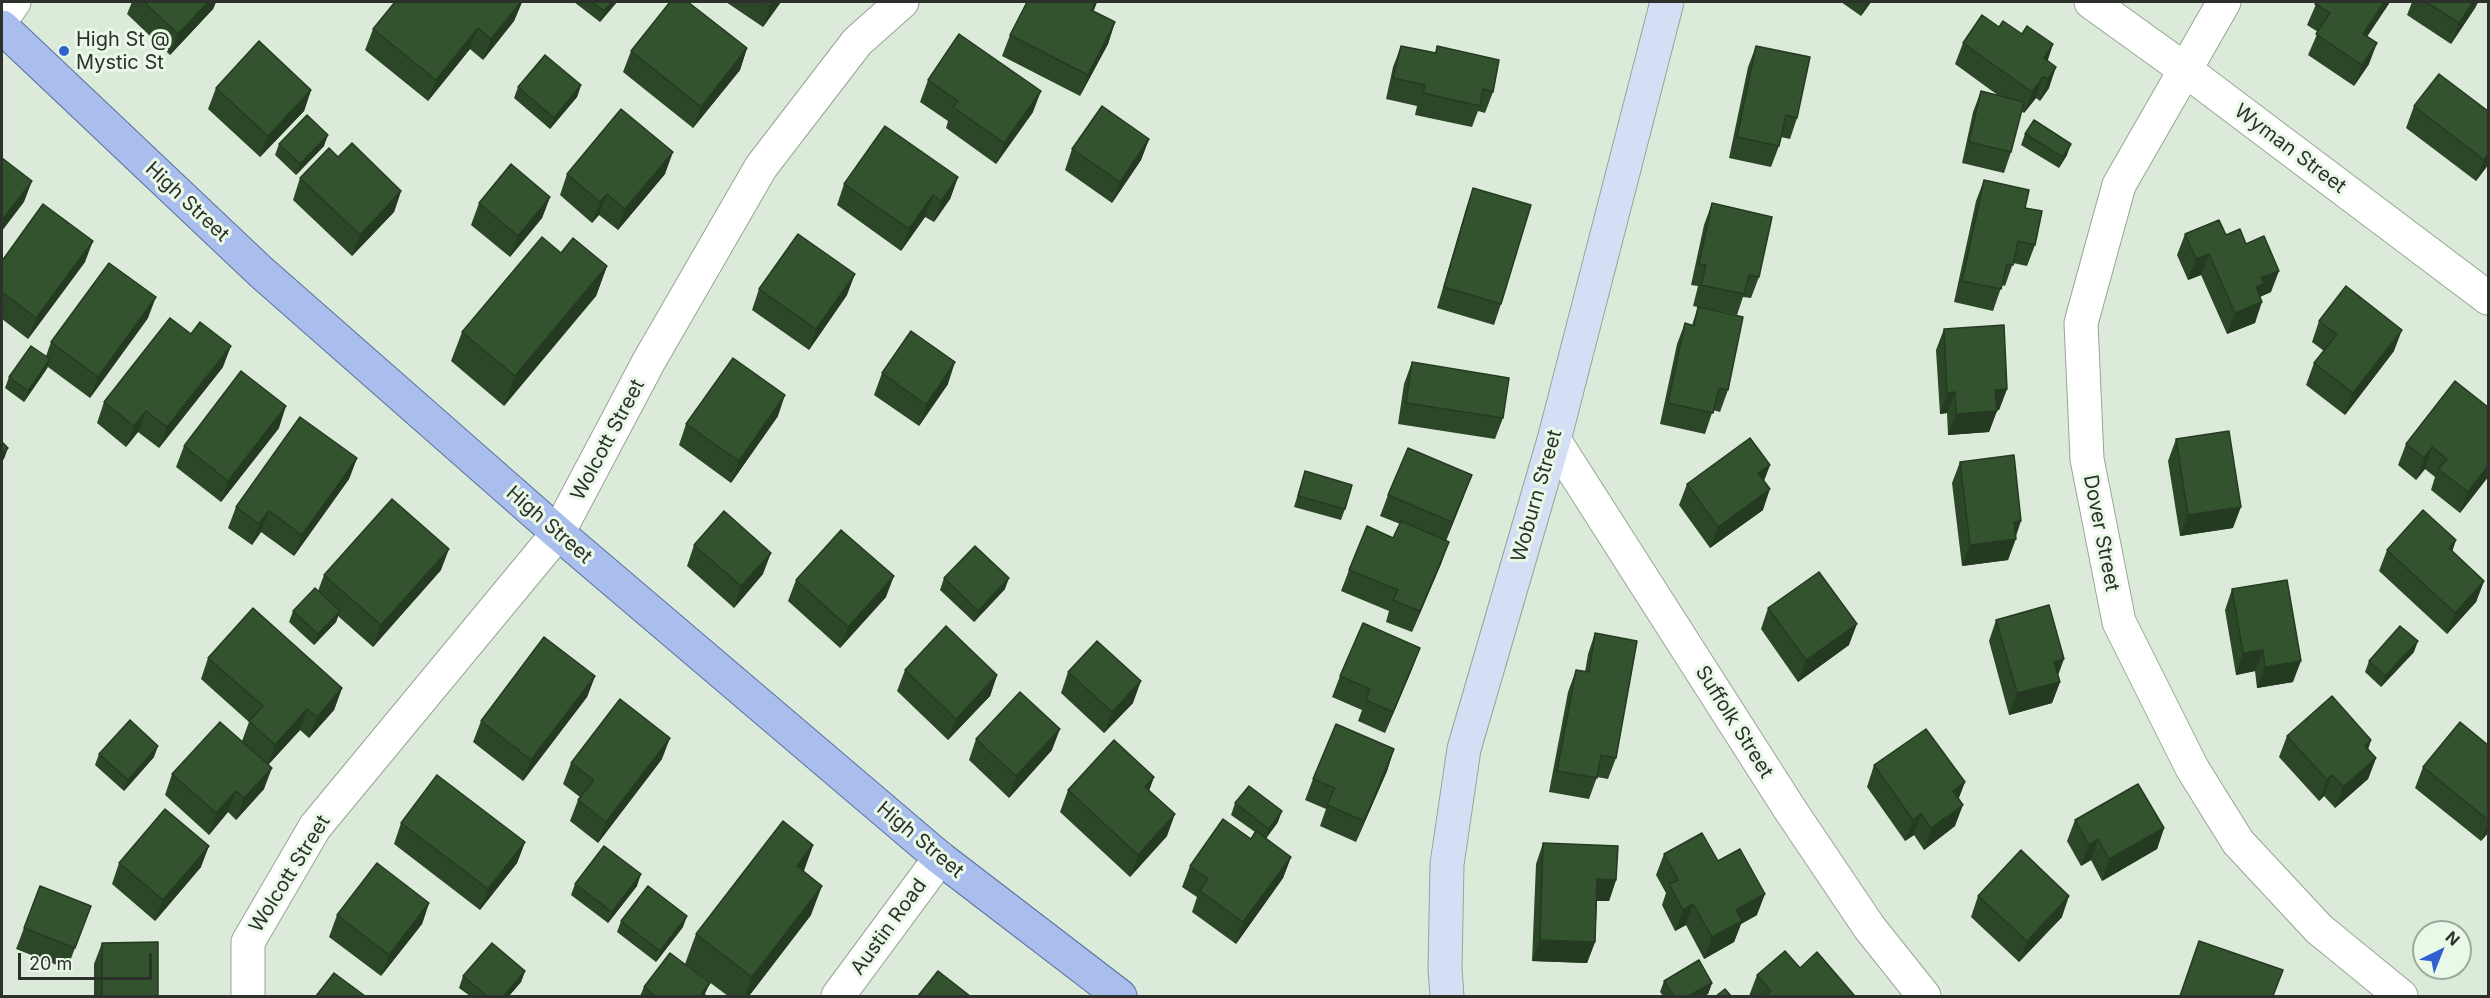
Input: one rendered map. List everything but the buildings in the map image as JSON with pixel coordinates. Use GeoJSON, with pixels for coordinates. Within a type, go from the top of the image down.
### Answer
{"type":"FeatureCollection","features":[{"type":"Feature","properties":{"kind":"main road","name":"High Street"},"geometry":{"type":"LineString","coordinates":[[2,27],[261,272],[558,533],[940,858],[1120,996]]}},
{"type":"Feature","properties":{"kind":"street"},"geometry":{"type":"LineString","coordinates":[[2,19],[14,2]]}},
{"type":"Feature","properties":{"kind":"street","name":"Wolcott Street"},"geometry":{"type":"LineString","coordinates":[[248,996],[248,942],[315,827],[558,533],[649,362],[761,167],[857,42],[902,2]]}},
{"type":"Feature","properties":{"kind":"street","name":"Woburn Street"},"geometry":{"type":"LineString","coordinates":[[1447,996],[1445,969],[1447,864],[1464,749],[1554,441],[1667,2]]}},
{"type":"Feature","properties":{"kind":"street","name":"Wyman Street"},"geometry":{"type":"LineString","coordinates":[[2091,2],[2184,69],[2488,298]]}},
{"type":"Feature","properties":{"kind":"street","name":"Dover Street"},"geometry":{"type":"LineString","coordinates":[[2224,2],[2119,185],[2081,324],[2087,459],[2119,622],[2192,768],[2238,842],[2319,929],[2401,996]]}},
{"type":"Feature","properties":{"kind":"street","name":"Suffolk Street"},"geometry":{"type":"LineString","coordinates":[[1554,441],[1789,808],[1869,927],[1924,996]]}},
{"type":"Feature","properties":{"kind":"street","name":"Austin Road"},"geometry":{"type":"LineString","coordinates":[[838,996],[940,858]]}},
{"type":"Feature","properties":{"kind":"place","name":"High St @ Mystic St"},"geometry":{"type":"Point","coordinates":[64,51]}}]}
